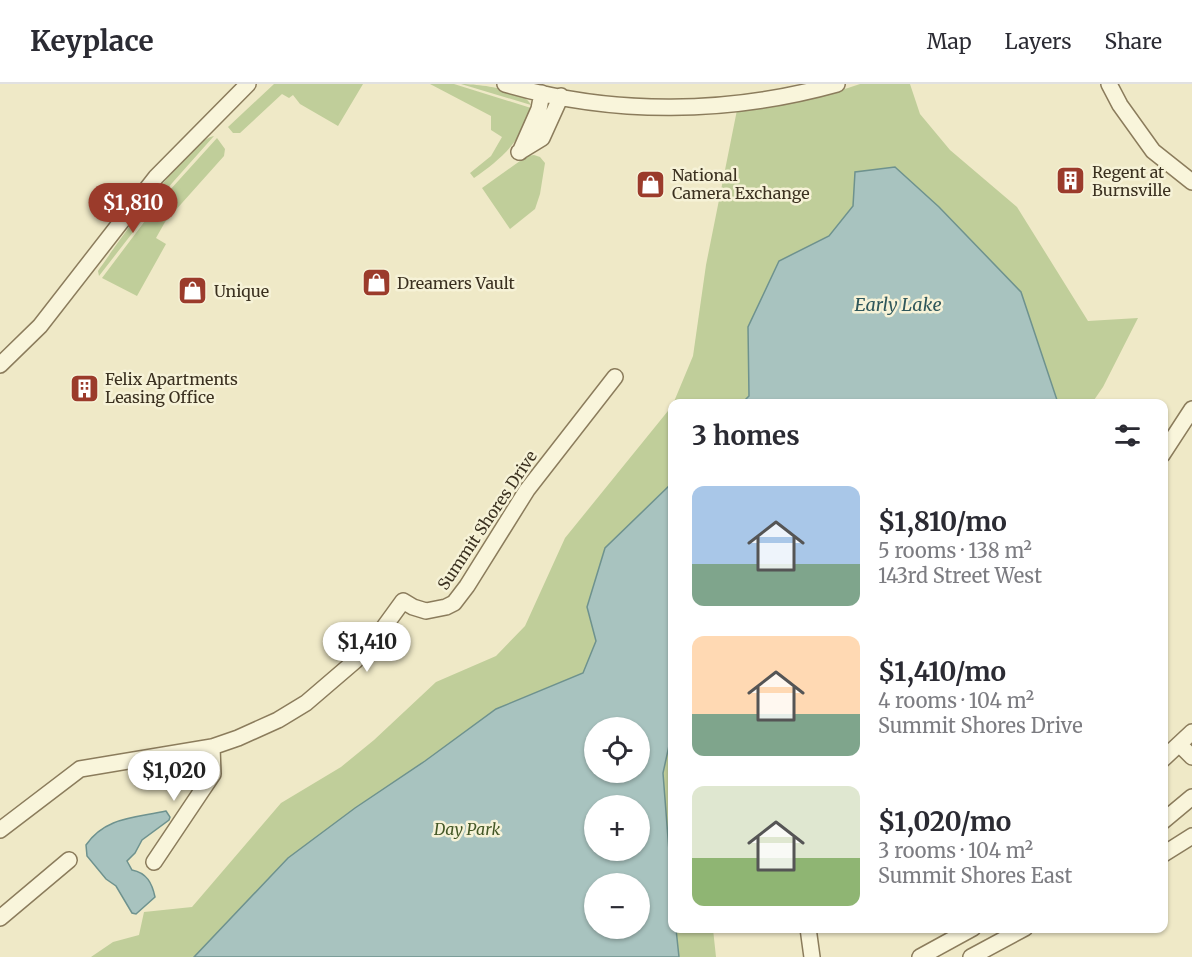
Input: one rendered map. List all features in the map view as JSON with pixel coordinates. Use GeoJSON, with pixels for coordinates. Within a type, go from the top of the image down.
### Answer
{"type":"FeatureCollection","features":[{"type":"Feature","properties":{"kind":"street"},"geometry":{"type":"LineString","coordinates":[[0,365],[40,326],[156,177],[248,84]]}},
{"type":"Feature","properties":{"kind":"street"},"geometry":{"type":"LineString","coordinates":[[505,84],[561,96],[623,105],[658,107],[704,106],[766,100],[837,84]]}},
{"type":"Feature","properties":{"kind":"street"},"geometry":{"type":"LineString","coordinates":[[1109,84],[1120,105],[1153,150],[1192,182]]}},
{"type":"Feature","properties":{"kind":"street"},"geometry":{"type":"LineString","coordinates":[[542,93],[539,109],[519,152],[542,138],[561,96]]}},
{"type":"Feature","properties":{"kind":"street","name":"Summit Shores Drive"},"geometry":{"type":"LineString","coordinates":[[0,830],[80,769],[212,747],[253,732],[306,703],[356,661],[403,601],[426,611],[454,603],[527,490],[615,377]]}},
{"type":"Feature","properties":{"kind":"street"},"geometry":{"type":"LineString","coordinates":[[1168,447],[1192,409]]}},
{"type":"Feature","properties":{"kind":"street"},"geometry":{"type":"LineString","coordinates":[[1168,754],[1192,732]]}},
{"type":"Feature","properties":{"kind":"street"},"geometry":{"type":"LineString","coordinates":[[1179,744],[1192,757]]}},
{"type":"Feature","properties":{"kind":"street"},"geometry":{"type":"LineString","coordinates":[[154,862],[213,774],[212,747]]}},
{"type":"Feature","properties":{"kind":"street"},"geometry":{"type":"LineString","coordinates":[[1168,817],[1192,798]]}},
{"type":"Feature","properties":{"kind":"street"},"geometry":{"type":"LineString","coordinates":[[1168,851],[1192,836]]}},
{"type":"Feature","properties":{"kind":"street"},"geometry":{"type":"LineString","coordinates":[[0,918],[69,860]]}},
{"type":"Feature","properties":{"kind":"street"},"geometry":{"type":"LineString","coordinates":[[809,933],[812,957]]}},
{"type":"Feature","properties":{"kind":"street"},"geometry":{"type":"LineString","coordinates":[[920,957],[964,933]]}},
{"type":"Feature","properties":{"kind":"street"},"geometry":{"type":"LineString","coordinates":[[971,957],[1016,933]]}},
{"type":"Feature","properties":{"kind":"green space"},"geometry":{"type":"Polygon","coordinates":[[[274,84],[363,84],[338,126],[300,104],[293,95],[289,98],[282,94],[240,133],[233,133],[228,127],[274,84]]]}},
{"type":"Feature","properties":{"kind":"green space"},"geometry":{"type":"Polygon","coordinates":[[[430,84],[454,84],[531,108],[516,140],[493,164],[474,178],[470,173],[491,156],[502,137],[491,130],[491,116],[430,84]]]}},
{"type":"Feature","properties":{"kind":"green space"},"geometry":{"type":"Polygon","coordinates":[[[461,84],[488,86],[510,91],[527,100],[531,105],[461,84]]]}},
{"type":"Feature","properties":{"kind":"green space"},"geometry":{"type":"Polygon","coordinates":[[[860,84],[910,84],[920,114],[950,150],[1017,207],[1088,321],[1138,318],[1095,399],[675,399],[693,356],[706,265],[737,110],[830,93],[860,84]]]}},
{"type":"Feature","properties":{"kind":"green space"},"geometry":{"type":"Polygon","coordinates":[[[214,136],[165,191],[99,276],[98,271],[171,174],[203,141],[214,136]]]}},
{"type":"Feature","properties":{"kind":"green space"},"geometry":{"type":"Polygon","coordinates":[[[217,138],[225,149],[224,156],[165,222],[156,238],[166,244],[137,296],[102,278],[160,201],[217,138]]]}},
{"type":"Feature","properties":{"kind":"green space"},"geometry":{"type":"Polygon","coordinates":[[[527,156],[540,157],[545,163],[540,194],[535,209],[510,229],[482,188],[527,156]]]}},
{"type":"Feature","properties":{"kind":"green space","name":"Day Park"},"geometry":{"type":"Polygon","coordinates":[[[668,411],[668,933],[713,933],[716,957],[91,957],[113,942],[139,935],[144,912],[192,907],[281,803],[341,767],[374,740],[436,682],[496,656],[525,626],[565,538],[668,411]]]}},
{"type":"Feature","properties":{"kind":"water","name":"Early Lake"},"geometry":{"type":"Polygon","coordinates":[[[895,167],[939,207],[1021,292],[1057,399],[746,399],[749,396],[748,327],[779,261],[829,236],[853,206],[855,172],[895,167]]]}},
{"type":"Feature","properties":{"kind":"water","name":"Day Park"},"geometry":{"type":"Polygon","coordinates":[[[668,487],[668,750],[663,773],[668,838],[668,933],[676,933],[679,957],[194,957],[288,858],[496,709],[583,673],[596,641],[587,607],[605,548],[668,487]]]}},
{"type":"Feature","properties":{"kind":"water"},"geometry":{"type":"Polygon","coordinates":[[[166,811],[170,817],[169,820],[142,840],[135,853],[127,861],[132,870],[148,879],[155,897],[136,914],[132,913],[116,886],[106,879],[87,856],[86,845],[102,829],[111,824],[132,817],[166,811]]]}},
{"type":"Feature","properties":{"kind":"place","name":"Regent at Burnsville"},"geometry":{"type":"Point","coordinates":[1071,181]}},
{"type":"Feature","properties":{"kind":"place","name":"National Camera Exchange"},"geometry":{"type":"Point","coordinates":[651,184]}},
{"type":"Feature","properties":{"kind":"place","name":"Dreamers Vault"},"geometry":{"type":"Point","coordinates":[376,283]}},
{"type":"Feature","properties":{"kind":"place","name":"Unique"},"geometry":{"type":"Point","coordinates":[193,291]}},
{"type":"Feature","properties":{"kind":"place","name":"Felix Apartments Leasing Office"},"geometry":{"type":"Point","coordinates":[84,388]}}]}
